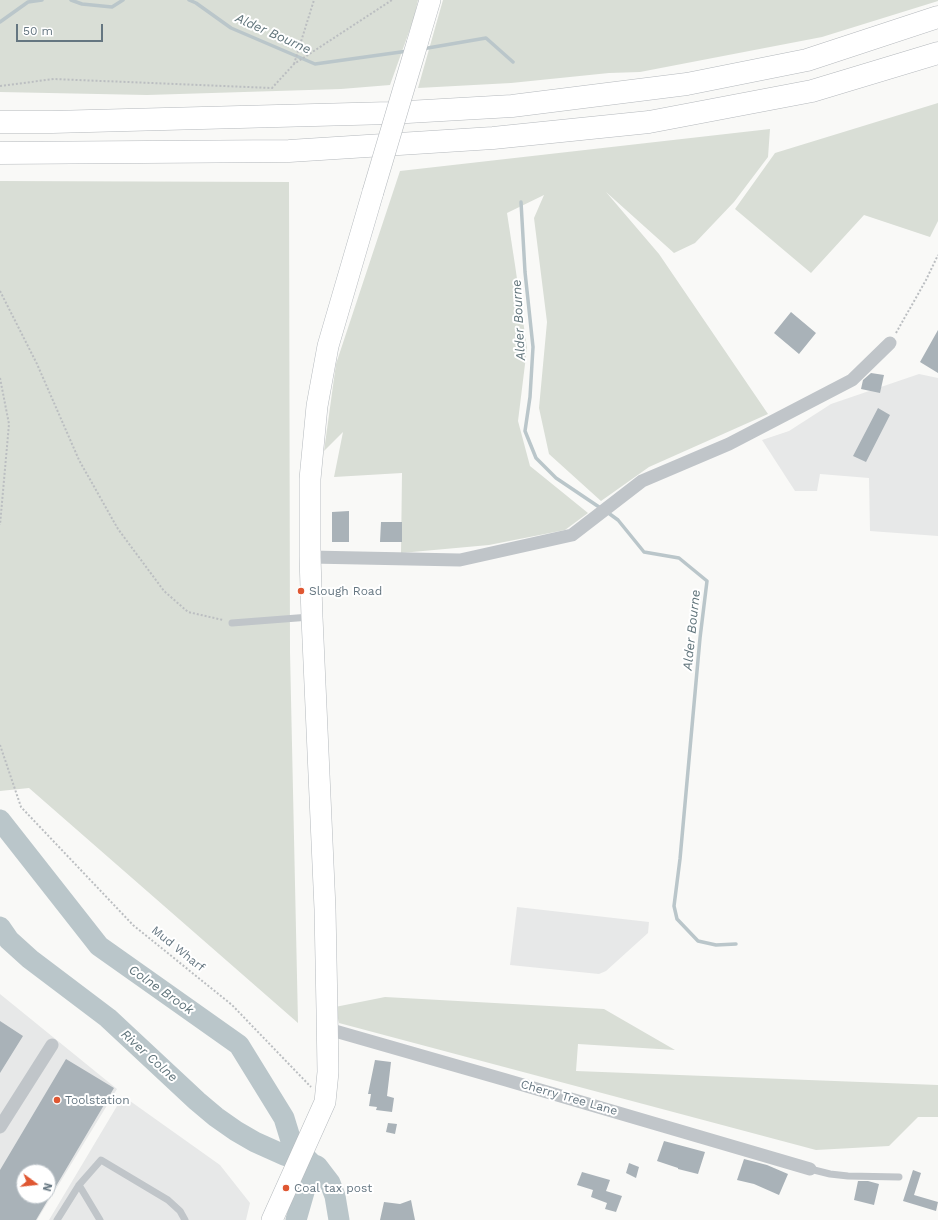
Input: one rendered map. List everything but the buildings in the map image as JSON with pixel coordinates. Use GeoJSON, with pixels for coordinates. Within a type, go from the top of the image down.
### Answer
{"type":"FeatureCollection","features":[{"type":"Feature","properties":{"kind":"highway"},"geometry":{"type":"LineString","coordinates":[[0,122],[390,113],[512,106],[687,84],[807,60],[938,17]]}},
{"type":"Feature","properties":{"kind":"highway"},"geometry":{"type":"LineString","coordinates":[[0,153],[289,151],[493,138],[641,122],[812,91],[938,53]]}},
{"type":"Feature","properties":{"kind":"main road"},"geometry":{"type":"LineString","coordinates":[[272,1220],[325,1102],[328,1072],[325,909],[310,557],[310,479],[317,406],[328,346],[430,0]]}},
{"type":"Feature","properties":{"kind":"street"},"geometry":{"type":"LineString","coordinates":[[310,557],[460,560],[572,535],[642,482],[729,444],[852,380],[890,343]]}},
{"type":"Feature","properties":{"kind":"street","name":"Cherry Tree Lane"},"geometry":{"type":"LineString","coordinates":[[328,1029],[810,1169]]}},
{"type":"Feature","properties":{"kind":"street"},"geometry":{"type":"LineString","coordinates":[[0,1127],[52,1045]]}},
{"type":"Feature","properties":{"kind":"lane"},"geometry":{"type":"LineString","coordinates":[[232,623],[312,617]]}},
{"type":"Feature","properties":{"kind":"lane"},"geometry":{"type":"LineString","coordinates":[[57,1220],[79,1185],[101,1160],[168,1200],[180,1211],[185,1220]]}},
{"type":"Feature","properties":{"kind":"lane"},"geometry":{"type":"LineString","coordinates":[[810,1169],[830,1174],[848,1176],[899,1177]]}},
{"type":"Feature","properties":{"kind":"lane"},"geometry":{"type":"LineString","coordinates":[[79,1185],[100,1220]]}},
{"type":"Feature","properties":{"kind":"path"},"geometry":{"type":"LineString","coordinates":[[294,64],[314,0]]}},
{"type":"Feature","properties":{"kind":"path"},"geometry":{"type":"LineString","coordinates":[[0,86],[54,79],[272,88],[294,64],[392,0]]}},
{"type":"Feature","properties":{"kind":"path"},"geometry":{"type":"LineString","coordinates":[[890,343],[926,280],[938,255]]}},
{"type":"Feature","properties":{"kind":"path"},"geometry":{"type":"LineString","coordinates":[[0,291],[37,364],[79,460],[118,529],[164,591],[188,612],[232,623]]}},
{"type":"Feature","properties":{"kind":"path"},"geometry":{"type":"LineString","coordinates":[[0,378],[9,424],[0,525]]}},
{"type":"Feature","properties":{"kind":"path","name":"Mud Wharf"},"geometry":{"type":"LineString","coordinates":[[0,745],[21,807],[133,925],[232,1005],[325,1102]]}},
{"type":"Feature","properties":{"kind":"shaded area"},"geometry":{"type":"Polygon","coordinates":[[[0,0],[418,0],[414,18],[390,85],[341,89],[147,95],[0,92],[0,0]]]}},
{"type":"Feature","properties":{"kind":"shaded area"},"geometry":{"type":"Polygon","coordinates":[[[443,0],[938,1],[822,37],[640,72],[609,73],[511,83],[418,88],[443,0]]]}},
{"type":"Feature","properties":{"kind":"shaded area"},"geometry":{"type":"Polygon","coordinates":[[[938,103],[938,221],[930,237],[864,215],[811,273],[735,209],[775,153],[938,103]]]}},
{"type":"Feature","properties":{"kind":"shaded area"},"geometry":{"type":"Polygon","coordinates":[[[770,129],[768,157],[734,202],[695,243],[674,253],[606,192],[659,254],[768,414],[649,467],[601,501],[549,454],[539,408],[547,322],[534,218],[544,195],[507,213],[527,348],[518,421],[530,466],[588,513],[565,530],[489,545],[401,553],[402,473],[334,477],[343,432],[324,451],[336,364],[400,171],[770,129]]]}},
{"type":"Feature","properties":{"kind":"shaded area"},"geometry":{"type":"Polygon","coordinates":[[[0,181],[289,182],[290,652],[298,1023],[29,788],[0,791],[0,181]]]}},
{"type":"Feature","properties":{"kind":"shaded area"},"geometry":{"type":"Polygon","coordinates":[[[919,374],[938,378],[938,536],[870,531],[869,478],[820,474],[817,491],[795,491],[762,440],[789,431],[831,404],[919,374]]]}},
{"type":"Feature","properties":{"kind":"shaded area"},"geometry":{"type":"Polygon","coordinates":[[[517,907],[649,922],[648,933],[606,971],[599,974],[510,965],[517,907]]]}},
{"type":"Feature","properties":{"kind":"shaded area"},"geometry":{"type":"Polygon","coordinates":[[[0,994],[117,1089],[56,1189],[56,1164],[16,1164],[16,1204],[47,1204],[37,1220],[0,1220],[0,994]]]}},
{"type":"Feature","properties":{"kind":"shaded area"},"geometry":{"type":"Polygon","coordinates":[[[385,997],[604,1009],[675,1050],[578,1044],[576,1071],[938,1085],[938,1117],[918,1117],[889,1146],[816,1150],[339,1023],[335,1007],[385,997]]]}},
{"type":"Feature","properties":{"kind":"shaded area"},"geometry":{"type":"Polygon","coordinates":[[[123,1096],[220,1165],[250,1203],[246,1220],[49,1220],[123,1096]]]}},
{"type":"Feature","properties":{"kind":"waterway","name":"Alder Bourne"},"geometry":{"type":"LineString","coordinates":[[0,22],[28,2],[42,0]]}},
{"type":"Feature","properties":{"kind":"waterway","name":"Alder Bourne"},"geometry":{"type":"LineString","coordinates":[[71,0],[82,4],[112,7],[123,0]]}},
{"type":"Feature","properties":{"kind":"waterway","name":"Alder Bourne"},"geometry":{"type":"LineString","coordinates":[[189,0],[196,3],[231,28],[315,64],[408,51]]}},
{"type":"Feature","properties":{"kind":"waterway","name":"Alder Bourne"},"geometry":{"type":"LineString","coordinates":[[422,49],[486,38],[513,62]]}},
{"type":"Feature","properties":{"kind":"waterway","name":"Alder Bourne"},"geometry":{"type":"LineString","coordinates":[[521,202],[525,272],[533,347],[530,397],[525,431],[536,458],[556,478],[602,509]]}},
{"type":"Feature","properties":{"kind":"waterway","name":"Alder Bourne"},"geometry":{"type":"LineString","coordinates":[[607,512],[618,520],[644,552],[679,558],[707,581],[700,638],[680,859],[674,906],[677,919],[698,941],[716,945],[736,944]]}},
{"type":"Feature","properties":{"kind":"waterway","name":"Colne Brook"},"geometry":{"type":"LineString","coordinates":[[0,820],[99,946],[239,1045],[284,1118],[292,1144],[312,1164],[296,1220]]}},
{"type":"Feature","properties":{"kind":"waterway","name":"River Colne"},"geometry":{"type":"LineString","coordinates":[[0,927],[9,940],[30,959],[108,1018],[216,1117],[255,1142],[284,1155],[317,1166],[330,1183],[335,1196],[339,1220]]}},
{"type":"Feature","properties":{"kind":"place","name":"Slough Road"},"geometry":{"type":"Point","coordinates":[301,591]}},
{"type":"Feature","properties":{"kind":"place","name":"Toolstation"},"geometry":{"type":"Point","coordinates":[57,1100]}},
{"type":"Feature","properties":{"kind":"place","name":"Coal tax post"},"geometry":{"type":"Point","coordinates":[286,1188]}}]}
